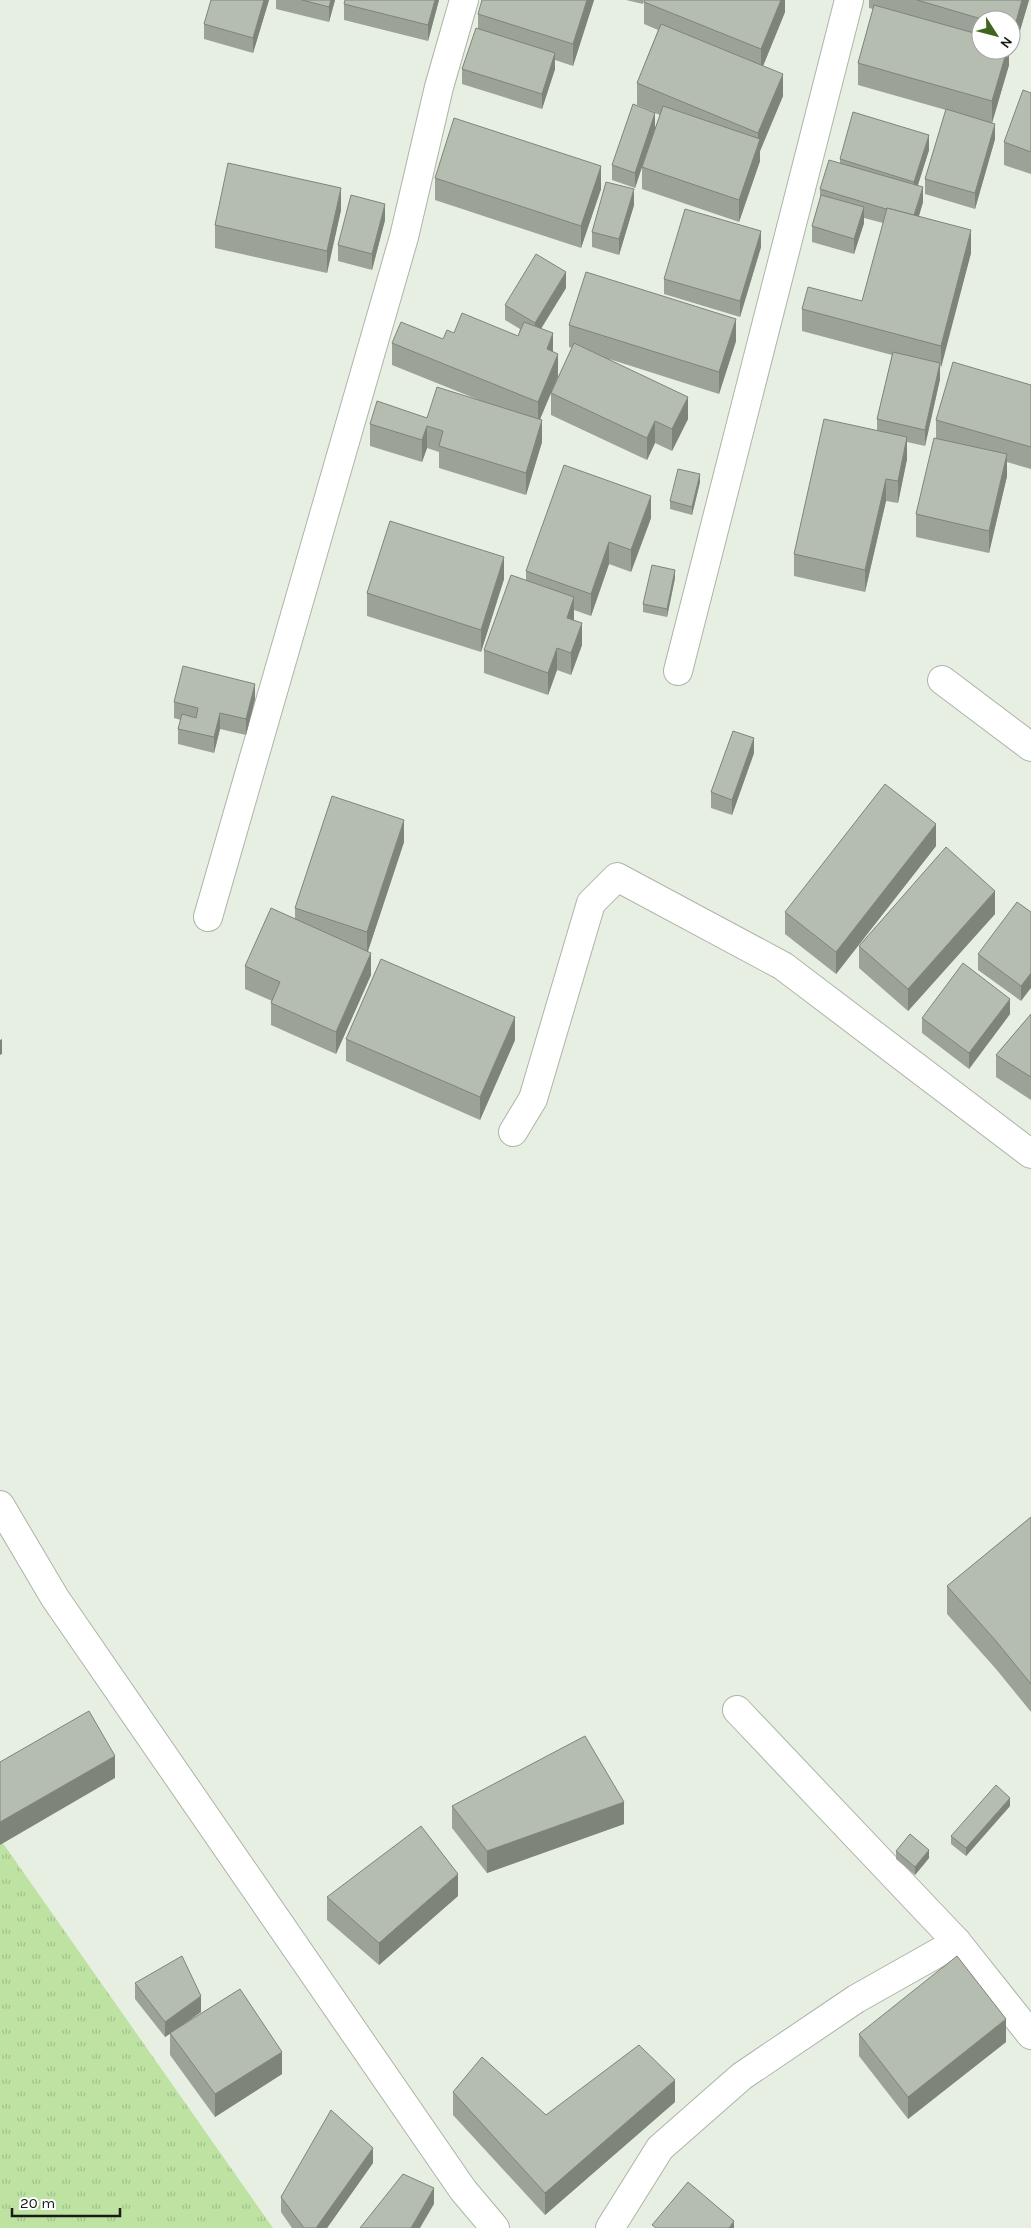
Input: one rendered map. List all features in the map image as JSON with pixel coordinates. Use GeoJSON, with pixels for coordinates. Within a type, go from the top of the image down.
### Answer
{"type":"FeatureCollection","features":[{"type":"Feature","properties":{"kind":"street"},"geometry":{"type":"LineString","coordinates":[[208,917],[404,237],[439,88],[464,0]]}},
{"type":"Feature","properties":{"kind":"street"},"geometry":{"type":"LineString","coordinates":[[678,671],[849,0]]}},
{"type":"Feature","properties":{"kind":"street"},"geometry":{"type":"LineString","coordinates":[[942,680],[1031,747]]}},
{"type":"Feature","properties":{"kind":"street"},"geometry":{"type":"LineString","coordinates":[[513,1132],[533,1099],[591,903],[617,877],[783,966],[1031,1154]]}},
{"type":"Feature","properties":{"kind":"street"},"geometry":{"type":"LineString","coordinates":[[0,1505],[60,1606],[463,2190],[495,2228]]}},
{"type":"Feature","properties":{"kind":"street"},"geometry":{"type":"LineString","coordinates":[[737,1710],[957,1942],[1031,2035]]}},
{"type":"Feature","properties":{"kind":"street"},"geometry":{"type":"LineString","coordinates":[[610,2228],[660,2148],[742,2076],[856,1999],[957,1942]]}},
{"type":"Feature","properties":{"kind":"green space"},"geometry":{"type":"Polygon","coordinates":[[[0,1839],[273,2228],[0,2228],[0,1839]]]}},
{"type":"Feature","properties":{"kind":"building"},"geometry":{"type":"Polygon","coordinates":[[[211,0],[264,0],[253,38],[204,24],[211,0]]]}},
{"type":"Feature","properties":{"kind":"building"},"geometry":{"type":"Polygon","coordinates":[[[302,0],[331,0],[329,7],[302,0]]]}},
{"type":"Feature","properties":{"kind":"building"},"geometry":{"type":"Polygon","coordinates":[[[345,0],[435,0],[428,25],[344,4],[345,0]]]}},
{"type":"Feature","properties":{"kind":"building"},"geometry":{"type":"Polygon","coordinates":[[[482,0],[587,0],[573,44],[478,14],[482,0]]]}},
{"type":"Feature","properties":{"kind":"building"},"geometry":{"type":"Polygon","coordinates":[[[645,0],[781,0],[761,49],[644,2],[645,0]]]}},
{"type":"Feature","properties":{"kind":"building"},"geometry":{"type":"Polygon","coordinates":[[[917,0],[1022,0],[1019,10],[971,10],[971,16],[917,0]]]}},
{"type":"Feature","properties":{"kind":"building"},"geometry":{"type":"Polygon","coordinates":[[[874,5],[971,32],[971,60],[1004,60],[992,101],[858,63],[874,5]]]}},
{"type":"Feature","properties":{"kind":"building"},"geometry":{"type":"Polygon","coordinates":[[[661,24],[783,74],[758,133],[637,83],[661,24]]]}},
{"type":"Feature","properties":{"kind":"building"},"geometry":{"type":"Polygon","coordinates":[[[476,28],[555,53],[542,94],[462,69],[476,28]]]}},
{"type":"Feature","properties":{"kind":"building"},"geometry":{"type":"Polygon","coordinates":[[[1023,90],[1031,93],[1031,152],[1004,142],[1023,90]]]}},
{"type":"Feature","properties":{"kind":"building"},"geometry":{"type":"Polygon","coordinates":[[[633,104],[655,113],[635,173],[612,165],[633,104]]]}},
{"type":"Feature","properties":{"kind":"building"},"geometry":{"type":"Polygon","coordinates":[[[663,106],[760,139],[739,200],[642,167],[663,106]]]}},
{"type":"Feature","properties":{"kind":"building"},"geometry":{"type":"Polygon","coordinates":[[[946,109],[995,124],[975,193],[925,179],[946,109]]]}},
{"type":"Feature","properties":{"kind":"building"},"geometry":{"type":"Polygon","coordinates":[[[853,112],[929,135],[914,182],[840,159],[853,112]]]}},
{"type":"Feature","properties":{"kind":"building"},"geometry":{"type":"Polygon","coordinates":[[[454,118],[601,166],[581,226],[435,178],[454,118]]]}},
{"type":"Feature","properties":{"kind":"building"},"geometry":{"type":"Polygon","coordinates":[[[829,160],[923,187],[914,215],[886,209],[820,189],[829,160]]]}},
{"type":"Feature","properties":{"kind":"building"},"geometry":{"type":"Polygon","coordinates":[[[228,163],[341,188],[327,251],[215,225],[228,163]]]}},
{"type":"Feature","properties":{"kind":"building"},"geometry":{"type":"Polygon","coordinates":[[[606,182],[634,189],[619,239],[592,232],[606,182]]]}},
{"type":"Feature","properties":{"kind":"building"},"geometry":{"type":"Polygon","coordinates":[[[351,195],[385,204],[372,254],[338,245],[351,195]]]}},
{"type":"Feature","properties":{"kind":"building"},"geometry":{"type":"Polygon","coordinates":[[[821,195],[864,207],[854,239],[812,226],[821,195]]]}},
{"type":"Feature","properties":{"kind":"building"},"geometry":{"type":"Polygon","coordinates":[[[887,208],[971,230],[941,346],[802,309],[808,287],[862,301],[887,208]]]}},
{"type":"Feature","properties":{"kind":"building"},"geometry":{"type":"Polygon","coordinates":[[[685,209],[761,231],[740,301],[664,279],[685,209]]]}},
{"type":"Feature","properties":{"kind":"building"},"geometry":{"type":"Polygon","coordinates":[[[536,254],[566,272],[535,323],[505,305],[536,254]]]}},
{"type":"Feature","properties":{"kind":"building"},"geometry":{"type":"Polygon","coordinates":[[[586,272],[736,319],[719,372],[569,325],[586,272]]]}},
{"type":"Feature","properties":{"kind":"building"},"geometry":{"type":"Polygon","coordinates":[[[462,313],[518,336],[524,322],[553,333],[547,349],[558,354],[538,402],[392,343],[401,322],[443,339],[447,330],[454,333],[462,313]]]}},
{"type":"Feature","properties":{"kind":"building"},"geometry":{"type":"Polygon","coordinates":[[[574,343],[688,397],[672,429],[655,421],[647,438],[551,393],[574,343]]]}},
{"type":"Feature","properties":{"kind":"building"},"geometry":{"type":"Polygon","coordinates":[[[893,352],[940,363],[925,430],[877,419],[893,352]]]}},
{"type":"Feature","properties":{"kind":"building"},"geometry":{"type":"Polygon","coordinates":[[[953,362],[1031,385],[1031,447],[936,420],[953,362]]]}},
{"type":"Feature","properties":{"kind":"building"},"geometry":{"type":"Polygon","coordinates":[[[437,387],[542,420],[526,473],[439,446],[443,431],[427,426],[422,440],[370,424],[377,401],[427,418],[437,387]]]}},
{"type":"Feature","properties":{"kind":"building"},"geometry":{"type":"Polygon","coordinates":[[[824,419],[907,437],[898,481],[886,479],[865,570],[794,554],[824,419]]]}},
{"type":"Feature","properties":{"kind":"building"},"geometry":{"type":"Polygon","coordinates":[[[934,438],[1007,454],[989,531],[916,514],[934,438]]]}},
{"type":"Feature","properties":{"kind":"building"},"geometry":{"type":"Polygon","coordinates":[[[564,465],[651,496],[631,550],[609,542],[591,594],[526,571],[564,465]]]}},
{"type":"Feature","properties":{"kind":"building"},"geometry":{"type":"Polygon","coordinates":[[[678,469],[700,474],[692,507],[670,501],[678,469]]]}},
{"type":"Feature","properties":{"kind":"building"},"geometry":{"type":"Polygon","coordinates":[[[390,521],[504,557],[481,630],[367,593],[390,521]]]}},
{"type":"Feature","properties":{"kind":"building"},"geometry":{"type":"Polygon","coordinates":[[[652,565],[675,570],[667,609],[643,604],[652,565]]]}},
{"type":"Feature","properties":{"kind":"building"},"geometry":{"type":"Polygon","coordinates":[[[511,575],[574,597],[567,618],[582,623],[571,653],[557,648],[548,673],[484,650],[511,575]]]}},
{"type":"Feature","properties":{"kind":"building"},"geometry":{"type":"Polygon","coordinates":[[[183,666],[255,684],[246,719],[220,713],[214,737],[178,729],[182,714],[196,718],[198,708],[174,702],[183,666]]]}},
{"type":"Feature","properties":{"kind":"building"},"geometry":{"type":"Polygon","coordinates":[[[733,731],[754,738],[732,800],[711,792],[733,731]]]}},
{"type":"Feature","properties":{"kind":"building"},"geometry":{"type":"Polygon","coordinates":[[[885,784],[936,824],[836,952],[785,912],[885,784]]]}},
{"type":"Feature","properties":{"kind":"building"},"geometry":{"type":"Polygon","coordinates":[[[332,796],[404,820],[367,932],[295,908],[332,796]]]}},
{"type":"Feature","properties":{"kind":"building"},"geometry":{"type":"Polygon","coordinates":[[[946,847],[995,891],[908,989],[859,946],[946,847]]]}},
{"type":"Feature","properties":{"kind":"building"},"geometry":{"type":"Polygon","coordinates":[[[1017,902],[1031,912],[1031,973],[1021,986],[978,954],[1017,902]]]}},
{"type":"Feature","properties":{"kind":"building"},"geometry":{"type":"Polygon","coordinates":[[[271,908],[371,953],[336,1032],[271,1003],[280,982],[245,966],[271,908]]]}},
{"type":"Feature","properties":{"kind":"building"},"geometry":{"type":"Polygon","coordinates":[[[381,959],[515,1017],[480,1097],[346,1039],[381,959]]]}},
{"type":"Feature","properties":{"kind":"building"},"geometry":{"type":"Polygon","coordinates":[[[963,963],[1010,999],[969,1053],[922,1018],[963,963]]]}},
{"type":"Feature","properties":{"kind":"building"},"geometry":{"type":"Polygon","coordinates":[[[1031,1014],[1031,1077],[996,1055],[1031,1014]]]}},
{"type":"Feature","properties":{"kind":"building"},"geometry":{"type":"Polygon","coordinates":[[[1031,1517],[1031,1684],[947,1586],[1031,1517]]]}},
{"type":"Feature","properties":{"kind":"building"},"geometry":{"type":"Polygon","coordinates":[[[89,1711],[115,1756],[0,1822],[0,1762],[89,1711]]]}},
{"type":"Feature","properties":{"kind":"building"},"geometry":{"type":"Polygon","coordinates":[[[585,1736],[624,1802],[487,1851],[452,1806],[585,1736]]]}},
{"type":"Feature","properties":{"kind":"building"},"geometry":{"type":"Polygon","coordinates":[[[996,1785],[1010,1798],[966,1848],[951,1836],[996,1785]]]}},
{"type":"Feature","properties":{"kind":"building"},"geometry":{"type":"Polygon","coordinates":[[[421,1826],[458,1874],[379,1943],[327,1897],[421,1826]]]}},
{"type":"Feature","properties":{"kind":"building"},"geometry":{"type":"Polygon","coordinates":[[[910,1834],[929,1850],[915,1867],[896,1851],[910,1834]]]}},
{"type":"Feature","properties":{"kind":"building"},"geometry":{"type":"Polygon","coordinates":[[[182,1956],[201,1996],[165,2022],[135,1983],[182,1956]]]}},
{"type":"Feature","properties":{"kind":"building"},"geometry":{"type":"Polygon","coordinates":[[[957,1956],[1006,2019],[908,2097],[859,2034],[957,1956]]]}},
{"type":"Feature","properties":{"kind":"building"},"geometry":{"type":"Polygon","coordinates":[[[240,1989],[282,2052],[215,2094],[170,2033],[240,1989]]]}},
{"type":"Feature","properties":{"kind":"building"},"geometry":{"type":"Polygon","coordinates":[[[639,2045],[675,2080],[545,2193],[453,2092],[482,2057],[546,2115],[639,2045]]]}},
{"type":"Feature","properties":{"kind":"building"},"geometry":{"type":"Polygon","coordinates":[[[331,2110],[373,2148],[316,2228],[304,2228],[281,2197],[331,2110]]]}},
{"type":"Feature","properties":{"kind":"building"},"geometry":{"type":"Polygon","coordinates":[[[403,2174],[434,2188],[411,2228],[360,2228],[403,2174]]]}},
{"type":"Feature","properties":{"kind":"building"},"geometry":{"type":"Polygon","coordinates":[[[688,2182],[734,2221],[729,2228],[656,2228],[652,2225],[688,2182]]]}}]}
